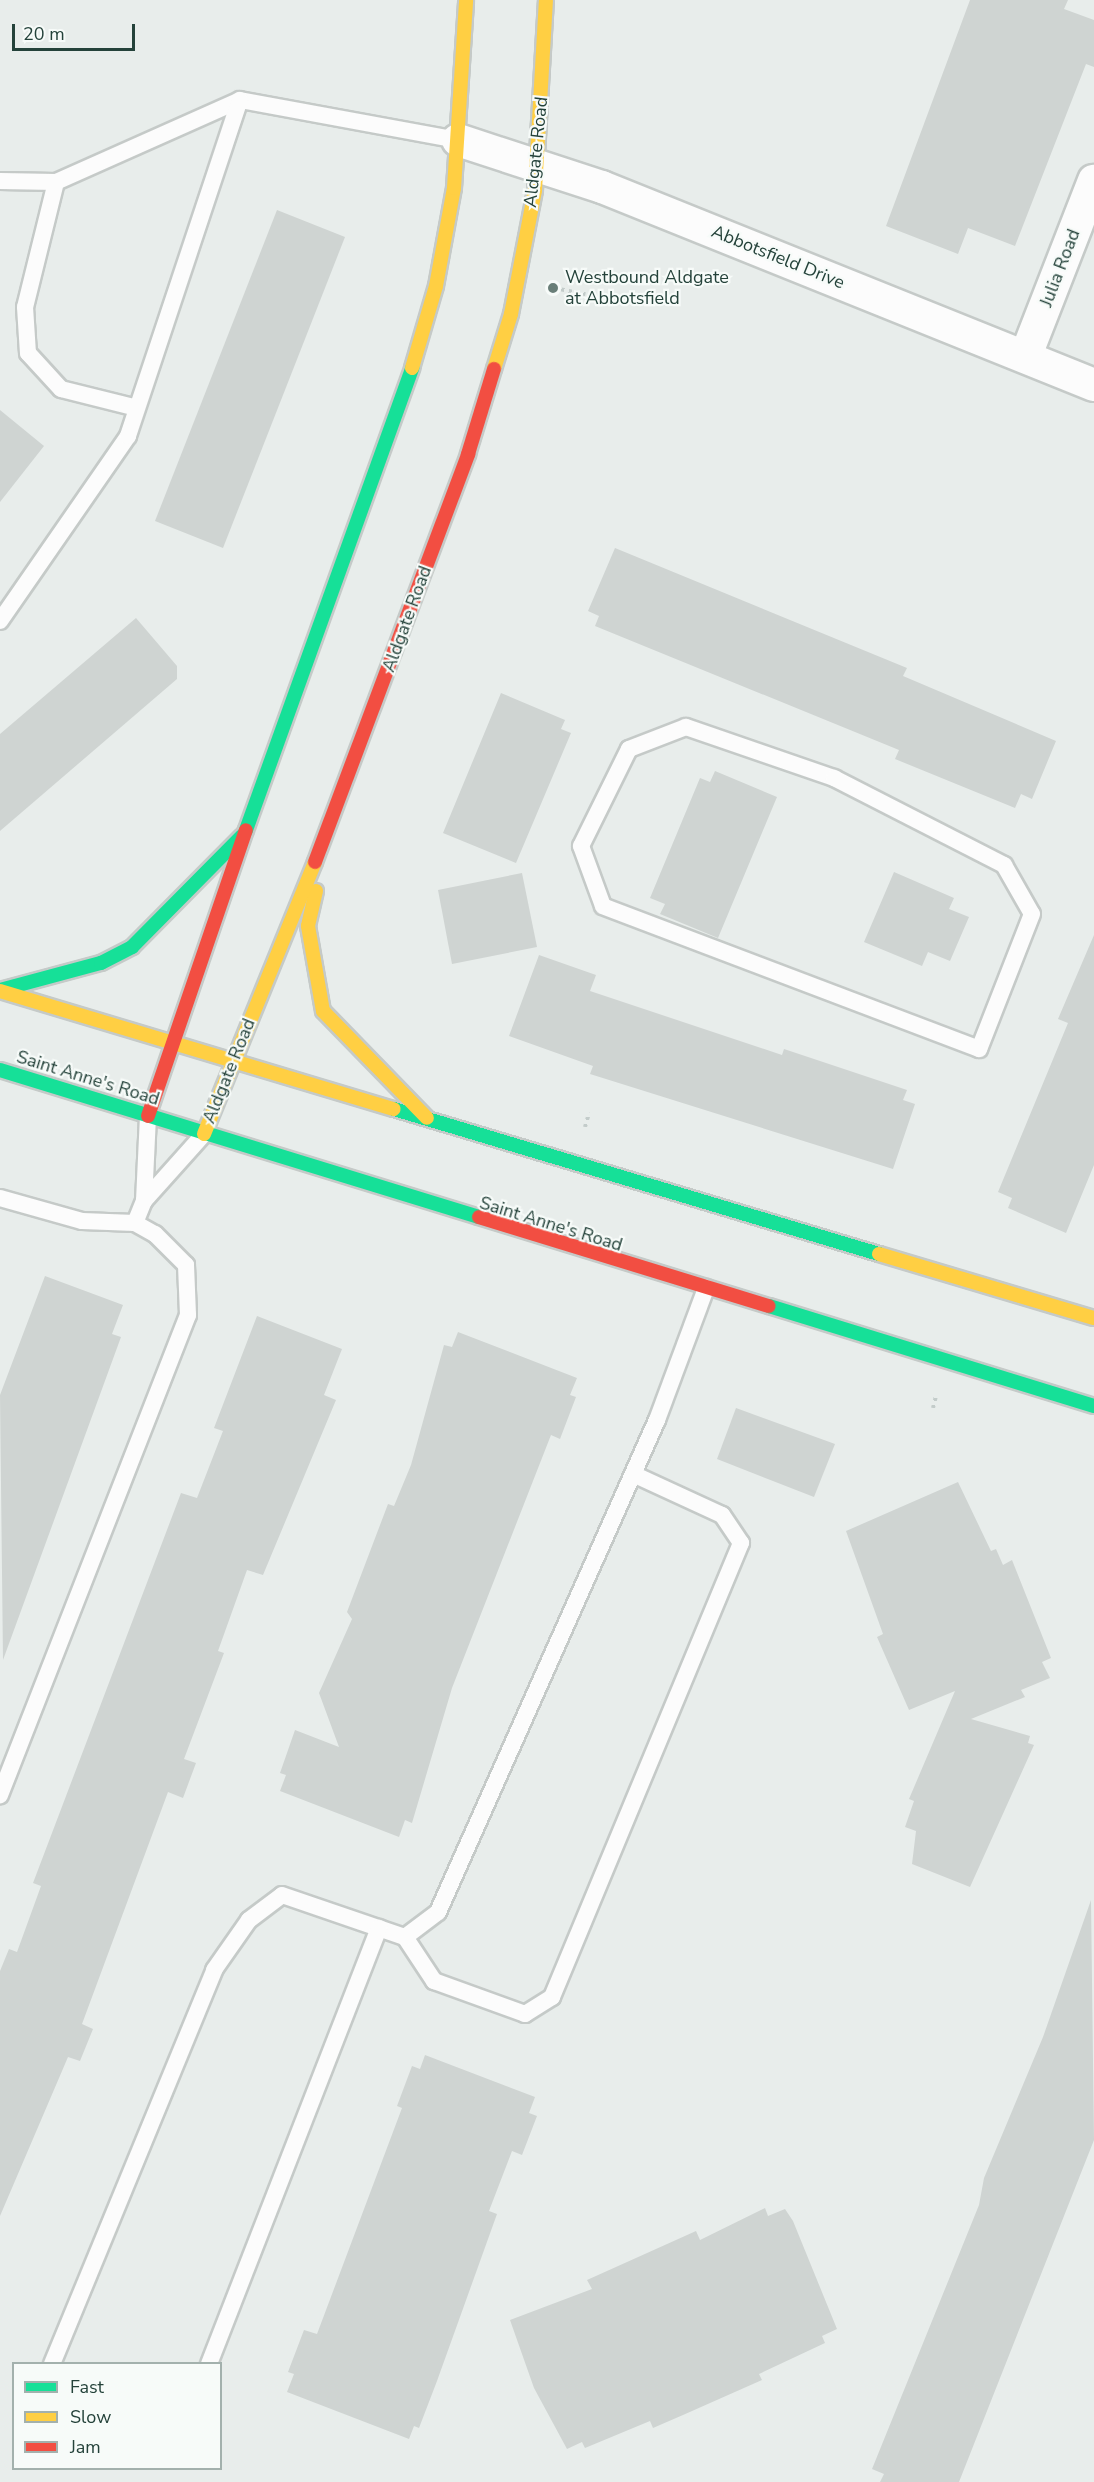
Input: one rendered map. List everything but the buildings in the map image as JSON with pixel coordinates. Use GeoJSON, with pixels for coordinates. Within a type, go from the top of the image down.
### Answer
{"type":"FeatureCollection","features":[{"type":"Feature","properties":{"kind":"main road"},"geometry":{"type":"LineString","coordinates":[[148,1116],[171,1044],[231,886],[245,832],[396,425],[436,285],[458,140],[461,4]]}},
{"type":"Feature","properties":{"kind":"main road","name":"Aldgate Road"},"geometry":{"type":"LineString","coordinates":[[204,1134],[331,822],[468,454],[511,314],[537,164],[551,5]]}},
{"type":"Feature","properties":{"kind":"main road"},"geometry":{"type":"LineString","coordinates":[[331,822],[308,926],[323,1011],[431,1122]]}},
{"type":"Feature","properties":{"kind":"main road"},"geometry":{"type":"LineString","coordinates":[[0,991],[101,963],[132,947],[245,832]]}},
{"type":"Feature","properties":{"kind":"main road"},"geometry":{"type":"LineString","coordinates":[[0,991],[431,1122],[692,1194],[1094,1318]]}},
{"type":"Feature","properties":{"kind":"main road","name":"Saint Anne's Road"},"geometry":{"type":"LineString","coordinates":[[0,1070],[1094,1406]]}},
{"type":"Feature","properties":{"kind":"street","name":"Abbotsfield Drive"},"geometry":{"type":"LineString","coordinates":[[458,140],[537,164],[1026,355],[1094,385]]}},
{"type":"Feature","properties":{"kind":"street","name":"Julia Road"},"geometry":{"type":"LineString","coordinates":[[1026,355],[1094,181]]}},
{"type":"Feature","properties":{"kind":"lane"},"geometry":{"type":"LineString","coordinates":[[0,181],[56,182],[240,100],[458,140]]}},
{"type":"Feature","properties":{"kind":"lane"},"geometry":{"type":"LineString","coordinates":[[0,621],[128,436],[240,100]]}},
{"type":"Feature","properties":{"kind":"lane"},"geometry":{"type":"LineString","coordinates":[[56,182],[25,307],[28,352],[61,389],[137,408]]}},
{"type":"Feature","properties":{"kind":"lane"},"geometry":{"type":"LineString","coordinates":[[686,727],[834,778],[1004,865],[1032,914],[979,1049],[603,906],[581,846],[629,749],[686,727]]}},
{"type":"Feature","properties":{"kind":"lane"},"geometry":{"type":"LineString","coordinates":[[135,1223],[144,1201],[148,1116]]}},
{"type":"Feature","properties":{"kind":"lane","name":"Aldgate Road"},"geometry":{"type":"LineString","coordinates":[[144,1201],[204,1134]]}},
{"type":"Feature","properties":{"kind":"lane"},"geometry":{"type":"LineString","coordinates":[[0,1198],[82,1221],[135,1223],[155,1234],[186,1265],[188,1315],[0,1795]]}},
{"type":"Feature","properties":{"kind":"lane"},"geometry":{"type":"LineString","coordinates":[[405,1937],[438,1912],[633,1474],[706,1288]]}},
{"type":"Feature","properties":{"kind":"lane"},"geometry":{"type":"LineString","coordinates":[[53,2362],[214,1970],[249,1920],[282,1895],[405,1937],[434,1981],[525,2014],[552,1996],[741,1543],[722,1515],[633,1474]]}},
{"type":"Feature","properties":{"kind":"lane"},"geometry":{"type":"LineString","coordinates":[[210,2362],[379,1928]]}},
{"type":"Feature","properties":{"kind":"path"},"geometry":{"type":"LineString","coordinates":[[553,288],[585,294]]}},
{"type":"Feature","properties":{"kind":"path"},"geometry":{"type":"LineString","coordinates":[[585,1128],[589,1113]]}},
{"type":"Feature","properties":{"kind":"traffic: fast"},"geometry":{"type":"LineString","coordinates":[[246,830],[412,368]]}},
{"type":"Feature","properties":{"kind":"traffic: fast"},"geometry":{"type":"LineString","coordinates":[[0,990],[101,963],[132,947],[242,836]]}},
{"type":"Feature","properties":{"kind":"traffic: fast"},"geometry":{"type":"LineString","coordinates":[[0,1070],[479,1217]]}},
{"type":"Feature","properties":{"kind":"traffic: fast"},"geometry":{"type":"LineString","coordinates":[[394,1109],[879,1254]]}},
{"type":"Feature","properties":{"kind":"traffic: fast"},"geometry":{"type":"LineString","coordinates":[[769,1306],[1094,1406]]}},
{"type":"Feature","properties":{"kind":"traffic: slow"},"geometry":{"type":"LineString","coordinates":[[412,368],[436,286],[454,188],[466,0]]}},
{"type":"Feature","properties":{"kind":"traffic: slow"},"geometry":{"type":"LineString","coordinates":[[494,369],[511,314],[535,190],[546,0]]}},
{"type":"Feature","properties":{"kind":"traffic: slow"},"geometry":{"type":"LineString","coordinates":[[204,1134],[315,862]]}},
{"type":"Feature","properties":{"kind":"traffic: slow"},"geometry":{"type":"LineString","coordinates":[[316,891],[308,926],[323,1011],[427,1118]]}},
{"type":"Feature","properties":{"kind":"traffic: slow"},"geometry":{"type":"LineString","coordinates":[[0,991],[394,1109]]}},
{"type":"Feature","properties":{"kind":"traffic: slow"},"geometry":{"type":"LineString","coordinates":[[879,1254],[1094,1318]]}},
{"type":"Feature","properties":{"kind":"traffic: jam"},"geometry":{"type":"LineString","coordinates":[[315,862],[468,454],[494,369]]}},
{"type":"Feature","properties":{"kind":"traffic: jam"},"geometry":{"type":"LineString","coordinates":[[148,1116],[246,830]]}},
{"type":"Feature","properties":{"kind":"traffic: jam"},"geometry":{"type":"LineString","coordinates":[[479,1217],[769,1306]]}},
{"type":"Feature","properties":{"kind":"place","name":"Westbound Aldgate at Abbotsfield"},"geometry":{"type":"Point","coordinates":[553,288]}}]}
